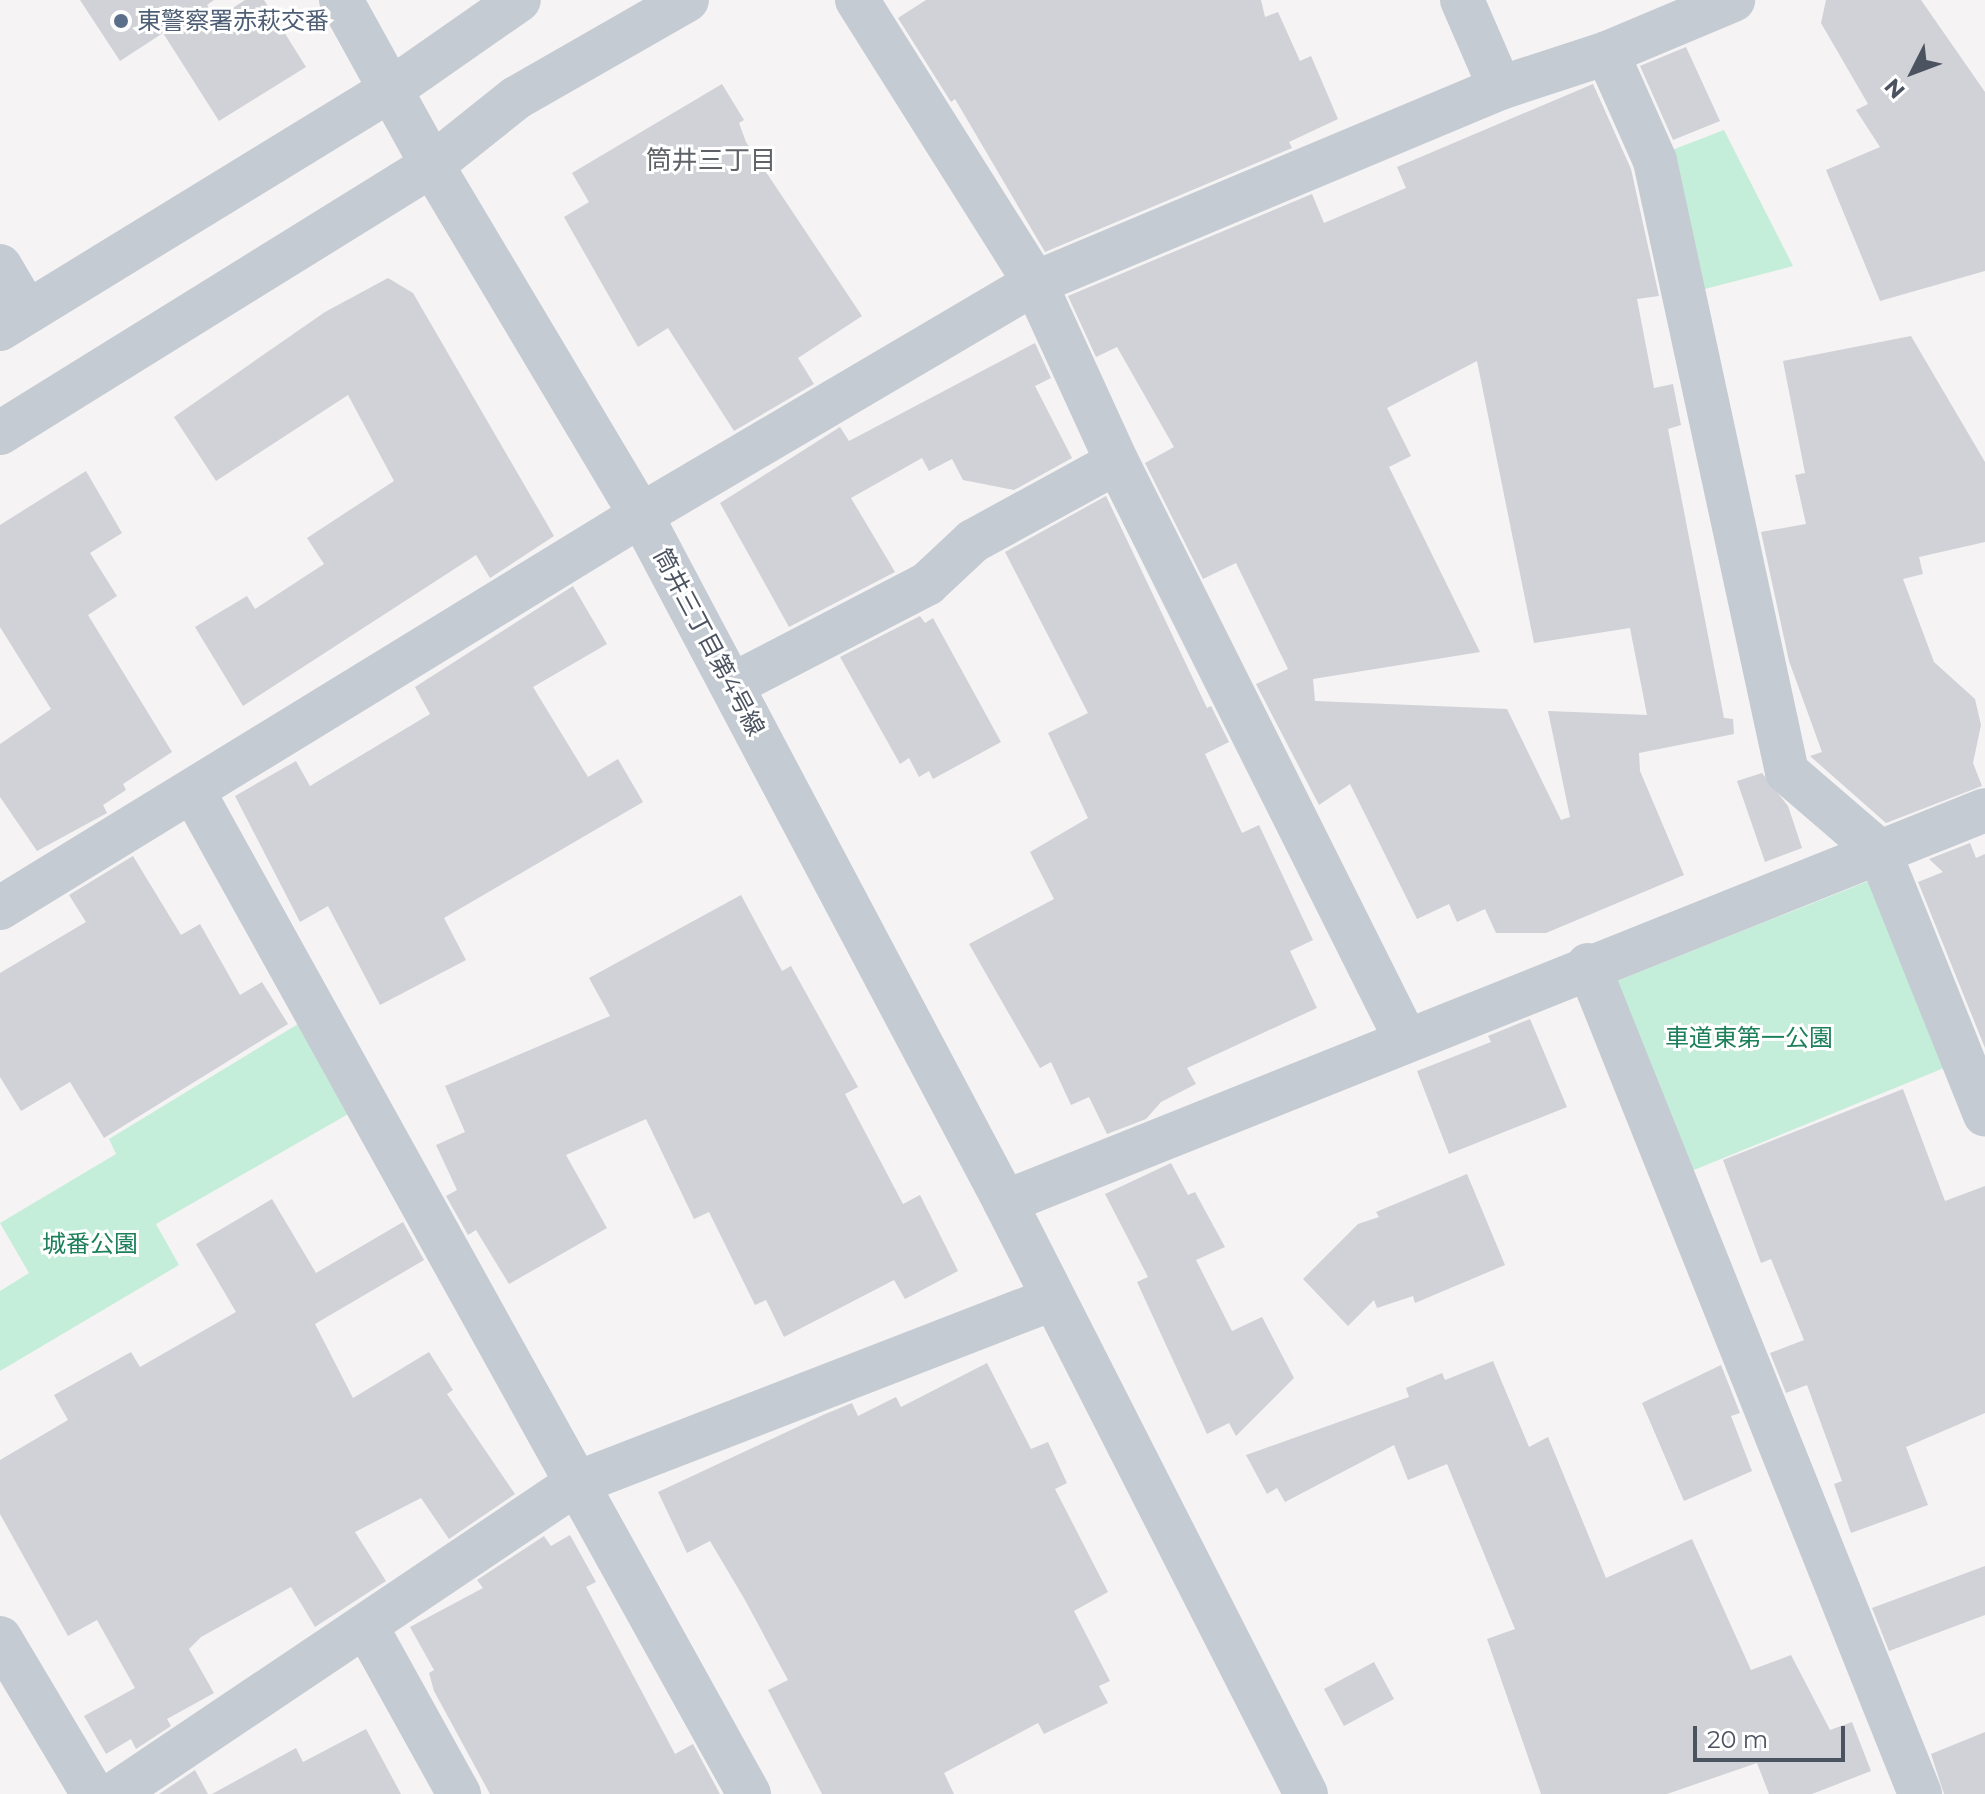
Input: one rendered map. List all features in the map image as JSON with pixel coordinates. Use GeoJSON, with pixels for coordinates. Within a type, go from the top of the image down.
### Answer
{"type":"FeatureCollection","features":[{"type":"Feature","properties":{"kind":"street","name":"筒井三丁目第4号線"},"geometry":{"type":"LineString","coordinates":[[341,0],[432,165],[641,515],[1005,1202],[1306,1794]]}},
{"type":"Feature","properties":{"kind":"street"},"geometry":{"type":"LineString","coordinates":[[0,266],[14,320],[390,90],[519,0]]}},
{"type":"Feature","properties":{"kind":"street"},"geometry":{"type":"LineString","coordinates":[[0,433],[432,165],[516,98],[687,0]]}},
{"type":"Feature","properties":{"kind":"street"},"geometry":{"type":"LineString","coordinates":[[857,0],[1035,283],[1117,462],[1405,1038]]}},
{"type":"Feature","properties":{"kind":"street"},"geometry":{"type":"LineString","coordinates":[[1462,0],[1500,88]]}},
{"type":"Feature","properties":{"kind":"street"},"geometry":{"type":"LineString","coordinates":[[0,908],[641,515],[1035,283],[1500,88],[1607,53],[1733,0]]}},
{"type":"Feature","properties":{"kind":"street"},"geometry":{"type":"LineString","coordinates":[[1607,53],[1655,161],[1787,772],[1879,851],[1985,1115]]}},
{"type":"Feature","properties":{"kind":"street"},"geometry":{"type":"LineString","coordinates":[[732,685],[927,584],[973,541],[1117,462]]}},
{"type":"Feature","properties":{"kind":"street"},"geometry":{"type":"LineString","coordinates":[[193,791],[749,1794]]}},
{"type":"Feature","properties":{"kind":"street"},"geometry":{"type":"LineString","coordinates":[[1005,1202],[1405,1038],[1985,810]]}},
{"type":"Feature","properties":{"kind":"street"},"geometry":{"type":"LineString","coordinates":[[1588,965],[1920,1794]]}},
{"type":"Feature","properties":{"kind":"street"},"geometry":{"type":"LineString","coordinates":[[114,1794],[367,1628],[577,1483],[1052,1299]]}},
{"type":"Feature","properties":{"kind":"street"},"geometry":{"type":"LineString","coordinates":[[367,1628],[459,1794]]}},
{"type":"Feature","properties":{"kind":"street"},"geometry":{"type":"LineString","coordinates":[[0,1638],[93,1794]]}},
{"type":"Feature","properties":{"kind":"green space"},"geometry":{"type":"Polygon","coordinates":[[[1724,130],[1793,266],[1701,290],[1667,152],[1724,130]]]}},
{"type":"Feature","properties":{"kind":"green space","name":"車道東第一公園"},"geometry":{"type":"Polygon","coordinates":[[[1871,880],[1944,1068],[1689,1172],[1614,982],[1871,880]]]}},
{"type":"Feature","properties":{"kind":"green space","name":"城番公園"},"geometry":{"type":"Polygon","coordinates":[[[298,1024],[350,1113],[156,1224],[179,1265],[0,1371],[0,1291],[29,1273],[0,1223],[116,1154],[109,1139],[298,1024]]]}},
{"type":"Feature","properties":{"kind":"building"},"geometry":{"type":"Polygon","coordinates":[[[80,0],[214,0],[207,5],[216,19],[245,0],[264,0],[306,67],[219,121],[163,33],[120,61],[80,0]]]}},
{"type":"Feature","properties":{"kind":"building"},"geometry":{"type":"Polygon","coordinates":[[[926,0],[1261,0],[1265,17],[1278,12],[1300,61],[1311,56],[1338,119],[1289,142],[1292,148],[1045,252],[955,99],[951,102],[898,18],[926,0]]]}},
{"type":"Feature","properties":{"kind":"building"},"geometry":{"type":"Polygon","coordinates":[[[1826,0],[1921,0],[1985,92],[1985,271],[1880,301],[1826,170],[1880,147],[1856,110],[1868,104],[1821,23],[1826,0]]]}},
{"type":"Feature","properties":{"kind":"building"},"geometry":{"type":"Polygon","coordinates":[[[1686,47],[1720,121],[1673,140],[1640,66],[1686,47]]]}},
{"type":"Feature","properties":{"kind":"building"},"geometry":{"type":"Polygon","coordinates":[[[722,84],[744,120],[739,123],[746,142],[862,316],[798,358],[814,384],[734,431],[668,328],[638,347],[564,217],[589,202],[572,173],[722,84]]]}},
{"type":"Feature","properties":{"kind":"building"},"geometry":{"type":"Polygon","coordinates":[[[1593,84],[1631,169],[1659,296],[1637,299],[1654,388],[1673,384],[1681,425],[1668,429],[1724,718],[1733,719],[1734,734],[1639,753],[1640,771],[1684,875],[1546,933],[1496,933],[1485,909],[1457,922],[1449,904],[1417,919],[1350,784],[1319,805],[1256,684],[1288,669],[1236,563],[1203,579],[1145,463],[1174,447],[1117,347],[1096,357],[1068,296],[1312,194],[1324,223],[1406,188],[1397,167],[1593,84]],[[1477,361],[1387,408],[1411,456],[1389,467],[1480,652],[1313,679],[1315,701],[1507,709],[1561,820],[1570,817],[1548,711],[1647,715],[1630,628],[1534,643],[1477,361]]]}},
{"type":"Feature","properties":{"kind":"building"},"geometry":{"type":"Polygon","coordinates":[[[388,278],[413,293],[554,536],[490,578],[476,555],[243,706],[195,627],[247,596],[255,609],[324,564],[307,538],[394,481],[348,395],[216,481],[174,417],[325,312],[388,278]]]}},
{"type":"Feature","properties":{"kind":"building"},"geometry":{"type":"Polygon","coordinates":[[[1911,336],[1985,462],[1985,542],[1919,557],[1923,574],[1903,579],[1934,662],[1975,699],[1981,725],[1973,763],[1982,786],[1886,823],[1810,756],[1822,752],[1789,661],[1761,532],[1806,524],[1795,475],[1805,473],[1783,361],[1911,336]]]}},
{"type":"Feature","properties":{"kind":"building"},"geometry":{"type":"Polygon","coordinates":[[[1035,343],[1051,378],[1035,386],[1072,458],[1014,490],[963,480],[952,459],[929,471],[922,458],[851,498],[895,572],[789,627],[720,503],[840,427],[849,441],[1035,343]]]}},
{"type":"Feature","properties":{"kind":"building"},"geometry":{"type":"Polygon","coordinates":[[[86,471],[122,533],[90,553],[117,596],[88,615],[172,752],[123,784],[126,790],[103,805],[107,813],[37,851],[0,797],[0,744],[51,709],[0,627],[0,525],[86,471]]]}},
{"type":"Feature","properties":{"kind":"building"},"geometry":{"type":"Polygon","coordinates":[[[1106,496],[1207,708],[1211,706],[1229,742],[1205,754],[1242,833],[1259,825],[1313,940],[1290,951],[1317,1008],[1187,1068],[1196,1084],[1161,1102],[1146,1119],[1107,1134],[1089,1097],[1071,1105],[1051,1062],[1040,1068],[969,944],[1054,899],[1030,852],[1088,818],[1048,733],[1088,713],[1005,552],[1106,496]]]}},
{"type":"Feature","properties":{"kind":"building"},"geometry":{"type":"Polygon","coordinates":[[[573,586],[607,644],[533,687],[588,777],[618,759],[643,802],[444,918],[466,960],[380,1005],[328,906],[300,922],[235,796],[296,761],[310,786],[430,714],[415,687],[573,586]]]}},
{"type":"Feature","properties":{"kind":"building"},"geometry":{"type":"Polygon","coordinates":[[[920,616],[925,623],[933,618],[1001,742],[933,779],[929,771],[919,777],[909,758],[900,764],[840,657],[920,616]]]}},
{"type":"Feature","properties":{"kind":"building"},"geometry":{"type":"Polygon","coordinates":[[[1762,773],[1788,806],[1802,848],[1765,862],[1737,781],[1762,773]]]}},
{"type":"Feature","properties":{"kind":"building"},"geometry":{"type":"Polygon","coordinates":[[[1970,843],[1976,858],[1985,854],[1985,1048],[1918,882],[1943,872],[1929,859],[1970,843]]]}},
{"type":"Feature","properties":{"kind":"building"},"geometry":{"type":"Polygon","coordinates":[[[133,856],[181,935],[200,924],[240,995],[262,982],[288,1024],[104,1138],[70,1082],[21,1111],[0,1077],[0,973],[86,922],[69,895],[133,856]]]}},
{"type":"Feature","properties":{"kind":"building"},"geometry":{"type":"Polygon","coordinates":[[[741,895],[782,971],[791,966],[858,1087],[845,1094],[903,1204],[920,1195],[958,1271],[905,1299],[894,1280],[784,1337],[766,1300],[755,1305],[709,1212],[694,1219],[646,1119],[566,1155],[607,1228],[509,1284],[476,1230],[468,1235],[446,1196],[457,1190],[436,1145],[465,1132],[445,1086],[610,1016],[589,978],[741,895]]]}},
{"type":"Feature","properties":{"kind":"building"},"geometry":{"type":"Polygon","coordinates":[[[1530,1019],[1567,1107],[1449,1154],[1417,1071],[1491,1042],[1488,1036],[1530,1019]]]}},
{"type":"Feature","properties":{"kind":"building"},"geometry":{"type":"Polygon","coordinates":[[[1903,1089],[1945,1201],[1985,1186],[1985,1413],[1906,1447],[1928,1505],[1851,1533],[1834,1484],[1842,1481],[1807,1385],[1786,1393],[1770,1353],[1804,1340],[1771,1259],[1761,1263],[1723,1160],[1903,1089]]]}},
{"type":"Feature","properties":{"kind":"building"},"geometry":{"type":"Polygon","coordinates":[[[1171,1163],[1188,1195],[1195,1192],[1225,1247],[1196,1260],[1232,1331],[1262,1317],[1294,1378],[1236,1436],[1229,1423],[1207,1434],[1137,1282],[1148,1277],[1105,1194],[1171,1163]]]}},
{"type":"Feature","properties":{"kind":"building"},"geometry":{"type":"Polygon","coordinates":[[[1467,1174],[1505,1265],[1415,1303],[1413,1296],[1377,1308],[1374,1300],[1348,1326],[1303,1279],[1358,1224],[1379,1217],[1376,1212],[1467,1174]]]}},
{"type":"Feature","properties":{"kind":"building"},"geometry":{"type":"Polygon","coordinates":[[[272,1199],[316,1273],[403,1222],[424,1260],[315,1324],[353,1398],[429,1352],[453,1390],[447,1394],[515,1494],[449,1539],[421,1498],[355,1532],[386,1581],[315,1627],[291,1587],[201,1637],[189,1649],[214,1693],[167,1719],[171,1726],[136,1749],[131,1739],[106,1754],[84,1716],[135,1688],[97,1620],[68,1636],[0,1514],[0,1460],[68,1420],[54,1395],[131,1352],[140,1367],[236,1312],[196,1244],[272,1199]]]}},
{"type":"Feature","properties":{"kind":"building"},"geometry":{"type":"Polygon","coordinates":[[[1493,1361],[1529,1447],[1548,1437],[1606,1578],[1692,1539],[1751,1670],[1791,1655],[1830,1730],[1852,1722],[1871,1771],[1812,1794],[1769,1794],[1757,1763],[1667,1794],[1541,1794],[1487,1639],[1515,1629],[1447,1464],[1408,1480],[1394,1445],[1285,1502],[1277,1488],[1267,1494],[1246,1455],[1409,1397],[1406,1388],[1442,1373],[1445,1380],[1493,1361]]]}},
{"type":"Feature","properties":{"kind":"building"},"geometry":{"type":"Polygon","coordinates":[[[987,1363],[1031,1449],[1048,1442],[1067,1483],[1055,1489],[1108,1592],[1074,1611],[1110,1681],[1099,1686],[1108,1703],[1044,1734],[1038,1723],[944,1773],[954,1794],[822,1794],[768,1690],[788,1680],[745,1600],[710,1541],[687,1553],[658,1492],[852,1403],[858,1416],[896,1397],[901,1407],[987,1363]]]}},
{"type":"Feature","properties":{"kind":"building"},"geometry":{"type":"Polygon","coordinates":[[[1721,1365],[1740,1413],[1731,1416],[1752,1471],[1684,1501],[1642,1403],[1721,1365]]]}},
{"type":"Feature","properties":{"kind":"building"},"geometry":{"type":"Polygon","coordinates":[[[570,1535],[596,1582],[586,1587],[675,1754],[693,1744],[720,1794],[490,1794],[434,1691],[429,1673],[434,1670],[410,1627],[483,1588],[477,1580],[544,1536],[551,1546],[570,1535]]]}},
{"type":"Feature","properties":{"kind":"building"},"geometry":{"type":"Polygon","coordinates":[[[1985,1566],[1985,1615],[1889,1651],[1872,1608],[1985,1566]]]}},
{"type":"Feature","properties":{"kind":"building"},"geometry":{"type":"Polygon","coordinates":[[[1374,1662],[1394,1699],[1344,1726],[1324,1689],[1374,1662]]]}},
{"type":"Feature","properties":{"kind":"building"},"geometry":{"type":"Polygon","coordinates":[[[366,1729],[401,1794],[212,1794],[296,1748],[303,1762],[366,1729]]]}},
{"type":"Feature","properties":{"kind":"building"},"geometry":{"type":"Polygon","coordinates":[[[1985,1732],[1985,1794],[1944,1794],[1931,1754],[1985,1732]]]}},
{"type":"Feature","properties":{"kind":"building"},"geometry":{"type":"Polygon","coordinates":[[[195,1770],[208,1794],[159,1794],[195,1770]]]}},
{"type":"Feature","properties":{"kind":"place","name":"東警察署赤萩交番"},"geometry":{"type":"Point","coordinates":[121,21]}},
{"type":"Feature","properties":{"kind":"district","name":"筒井三丁目"},"geometry":{"type":"Point","coordinates":[711,161]}}]}
